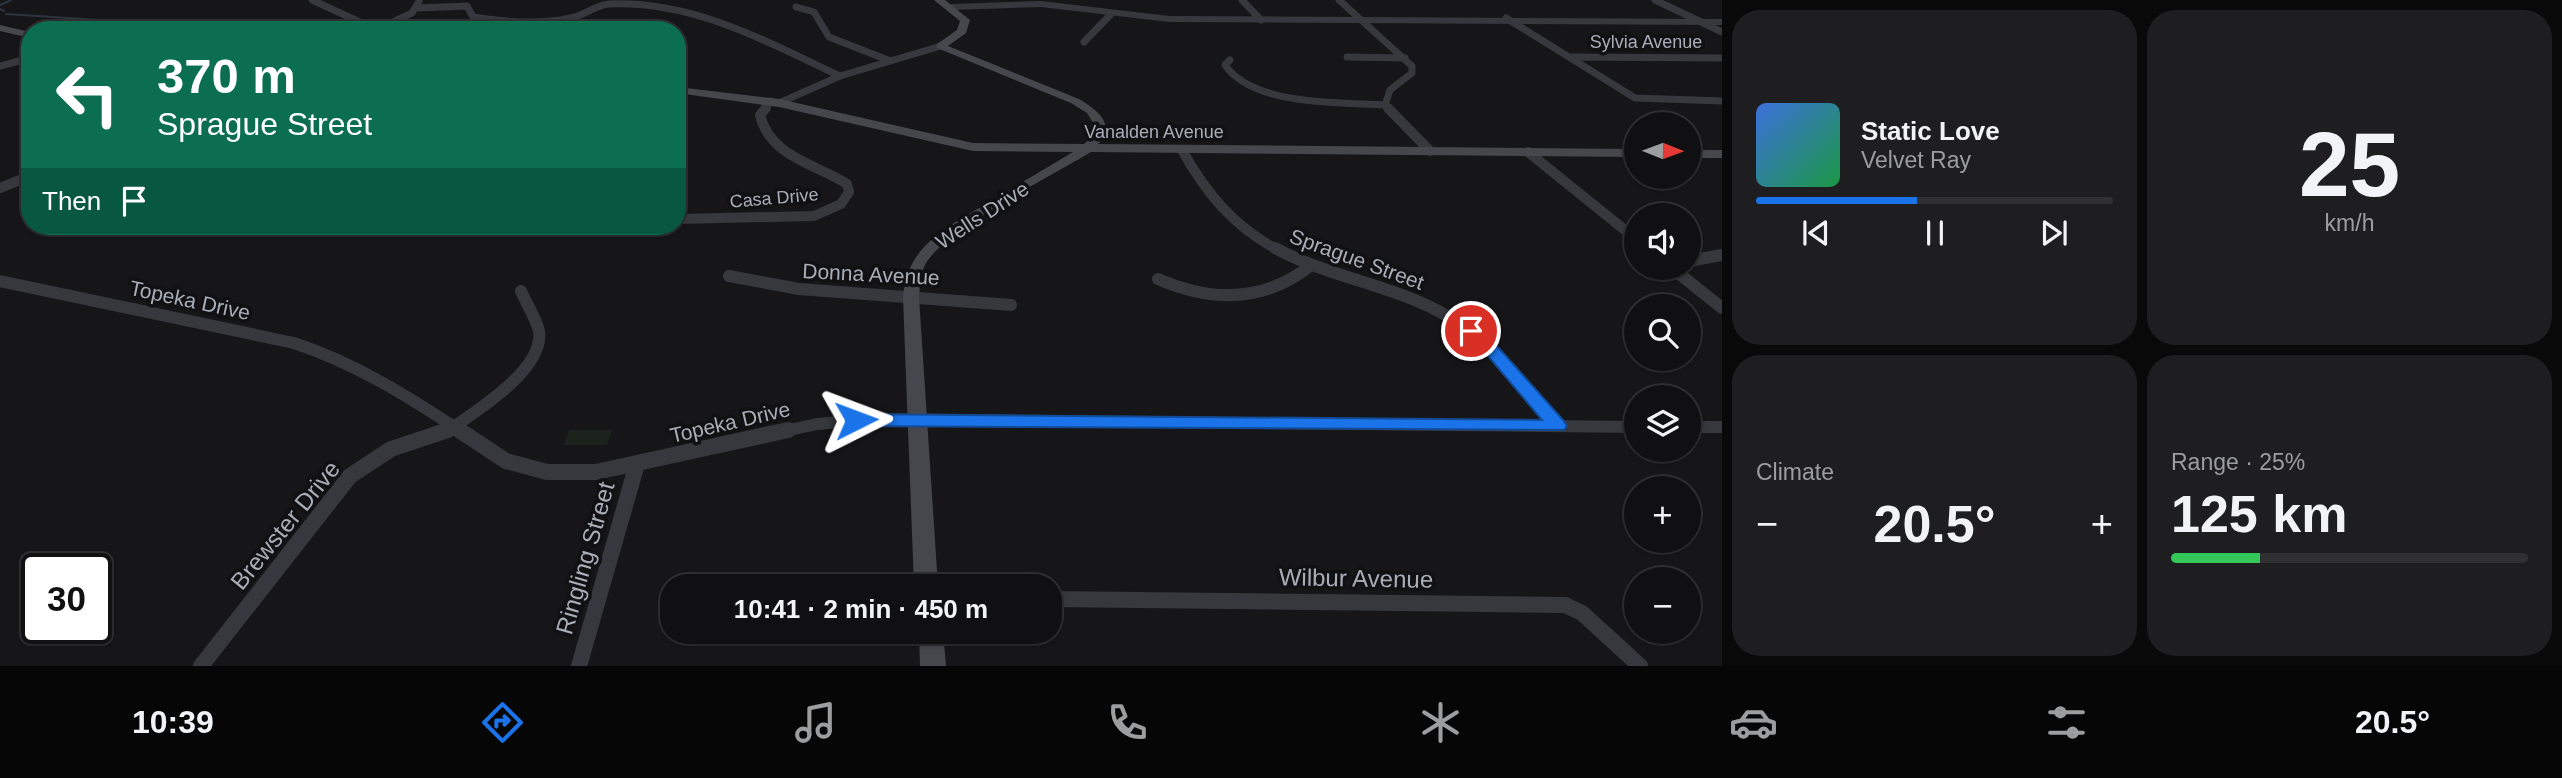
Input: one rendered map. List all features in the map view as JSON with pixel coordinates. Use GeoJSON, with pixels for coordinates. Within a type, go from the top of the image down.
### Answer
{"type":"FeatureCollection","features":[{"type":"Feature","properties":{"kind":"main road"},"geometry":{"type":"LineString","coordinates":[[941,46],[957,36],[965,26],[961,15],[945,4]]}},
{"type":"Feature","properties":{"kind":"main road"},"geometry":{"type":"LineString","coordinates":[[0,28],[21,33]]}},
{"type":"Feature","properties":{"kind":"main road"},"geometry":{"type":"LineString","coordinates":[[941,46],[1075,101],[1091,111],[1101,127],[1100,135],[1087,149]]}},
{"type":"Feature","properties":{"kind":"main road","name":"Vanalden Avenue"},"geometry":{"type":"LineString","coordinates":[[686,91],[775,102],[973,147],[1624,153]]}},
{"type":"Feature","properties":{"kind":"main road","name":"Wells Drive"},"geometry":{"type":"LineString","coordinates":[[925,574],[911,297],[919,261],[931,246],[959,226],[1087,149]]}},
{"type":"Feature","properties":{"kind":"main road"},"geometry":{"type":"LineString","coordinates":[[1701,153],[1722,154]]}},
{"type":"Feature","properties":{"kind":"main road"},"geometry":{"type":"LineString","coordinates":[[932,644],[933,666]]}},
{"type":"Feature","properties":{"kind":"street"},"geometry":{"type":"LineString","coordinates":[[312,0],[358,21]]}},
{"type":"Feature","properties":{"kind":"street"},"geometry":{"type":"LineString","coordinates":[[1242,0],[1262,20]]}},
{"type":"Feature","properties":{"kind":"street"},"geometry":{"type":"LineString","coordinates":[[1339,0],[1412,66],[1412,73],[1388,91],[1384,97],[1385,105],[1430,151]]}},
{"type":"Feature","properties":{"kind":"street"},"geometry":{"type":"LineString","coordinates":[[1655,0],[1722,32]]}},
{"type":"Feature","properties":{"kind":"street"},"geometry":{"type":"LineString","coordinates":[[684,6],[691,1]]}},
{"type":"Feature","properties":{"kind":"street"},"geometry":{"type":"LineString","coordinates":[[391,21],[418,4],[467,6],[473,17],[490,20],[569,18],[606,2],[684,6],[761,34],[840,76]]}},
{"type":"Feature","properties":{"kind":"street"},"geometry":{"type":"LineString","coordinates":[[945,4],[1025,3],[1158,19],[1722,22]]}},
{"type":"Feature","properties":{"kind":"street"},"geometry":{"type":"LineString","coordinates":[[796,7],[814,12],[829,37],[888,60]]}},
{"type":"Feature","properties":{"kind":"street"},"geometry":{"type":"LineString","coordinates":[[1084,41],[1111,14]]}},
{"type":"Feature","properties":{"kind":"street"},"geometry":{"type":"LineString","coordinates":[[334,21],[343,15]]}},
{"type":"Feature","properties":{"kind":"street"},"geometry":{"type":"LineString","coordinates":[[1508,20],[1638,99],[1722,101]]}},
{"type":"Feature","properties":{"kind":"street"},"geometry":{"type":"LineString","coordinates":[[775,102],[840,76],[941,46]]}},
{"type":"Feature","properties":{"kind":"street"},"geometry":{"type":"LineString","coordinates":[[1347,57],[1405,58]]}},
{"type":"Feature","properties":{"kind":"street","name":"Sylvia Avenue"},"geometry":{"type":"LineString","coordinates":[[1569,57],[1722,58]]}},
{"type":"Feature","properties":{"kind":"street"},"geometry":{"type":"LineString","coordinates":[[0,66],[21,60]]}},
{"type":"Feature","properties":{"kind":"street"},"geometry":{"type":"LineString","coordinates":[[1230,60],[1225,65],[1230,76],[1258,90],[1278,95],[1385,105]]}},
{"type":"Feature","properties":{"kind":"street","name":"Casa Drive"},"geometry":{"type":"LineString","coordinates":[[686,219],[814,216],[833,210],[847,197],[847,184],[840,178],[793,159],[763,127],[760,115],[775,102]]}},
{"type":"Feature","properties":{"kind":"street","name":"Sprague Street"},"geometry":{"type":"LineString","coordinates":[[1182,150],[1215,205],[1259,241],[1310,266],[1428,305],[1458,322],[1484,340],[1558,426]]}},
{"type":"Feature","properties":{"kind":"street"},"geometry":{"type":"LineString","coordinates":[[1528,152],[1624,229]]}},
{"type":"Feature","properties":{"kind":"street"},"geometry":{"type":"LineString","coordinates":[[0,188],[21,180]]}},
{"type":"Feature","properties":{"kind":"street"},"geometry":{"type":"LineString","coordinates":[[1701,259],[1722,255]]}},
{"type":"Feature","properties":{"kind":"street"},"geometry":{"type":"LineString","coordinates":[[1158,279],[1181,291],[1200,295],[1255,294],[1280,288],[1310,266]]}},
{"type":"Feature","properties":{"kind":"street","name":"Donna Avenue"},"geometry":{"type":"LineString","coordinates":[[729,276],[793,289],[965,298],[1011,305]]}},
{"type":"Feature","properties":{"kind":"street"},"geometry":{"type":"LineString","coordinates":[[1687,280],[1722,308]]}},
{"type":"Feature","properties":{"kind":"street","name":"Topeka Drive"},"geometry":{"type":"LineString","coordinates":[[0,281],[295,343],[328,354],[358,369],[506,461],[547,472],[585,473],[637,464],[817,424],[917,419],[1624,426]]}},
{"type":"Feature","properties":{"kind":"street","name":"Brewster Drive"},"geometry":{"type":"LineString","coordinates":[[201,666],[350,476],[391,449],[443,434],[502,393],[518,378],[533,355],[539,331],[521,291]]}},
{"type":"Feature","properties":{"kind":"street"},"geometry":{"type":"LineString","coordinates":[[1701,427],[1722,427]]}},
{"type":"Feature","properties":{"kind":"street","name":"Ringling Street"},"geometry":{"type":"LineString","coordinates":[[579,666],[637,464]]}},
{"type":"Feature","properties":{"kind":"street","name":"Wilbur Avenue"},"geometry":{"type":"LineString","coordinates":[[1062,598],[1565,605],[1582,613],[1640,666]]}},
{"type":"Feature","properties":{"kind":"shaded area"},"geometry":{"type":"Polygon","coordinates":[[[569,430],[612,430],[607,445],[564,445],[569,430]]]}},
{"type":"Feature","properties":{"kind":"waterway"},"geometry":{"type":"LineString","coordinates":[[0,5],[11,0]]}},
{"type":"Feature","properties":{"kind":"waterway"},"geometry":{"type":"LineString","coordinates":[[0,9],[4,11]]}},
{"type":"Feature","properties":{"kind":"waterway"},"geometry":{"type":"LineString","coordinates":[[6,14],[114,21]]}},
{"type":"Feature","properties":{"kind":"route"},"geometry":{"type":"LineString","coordinates":[[856,420],[1558,426],[1484,340],[1471,331]]}}]}
